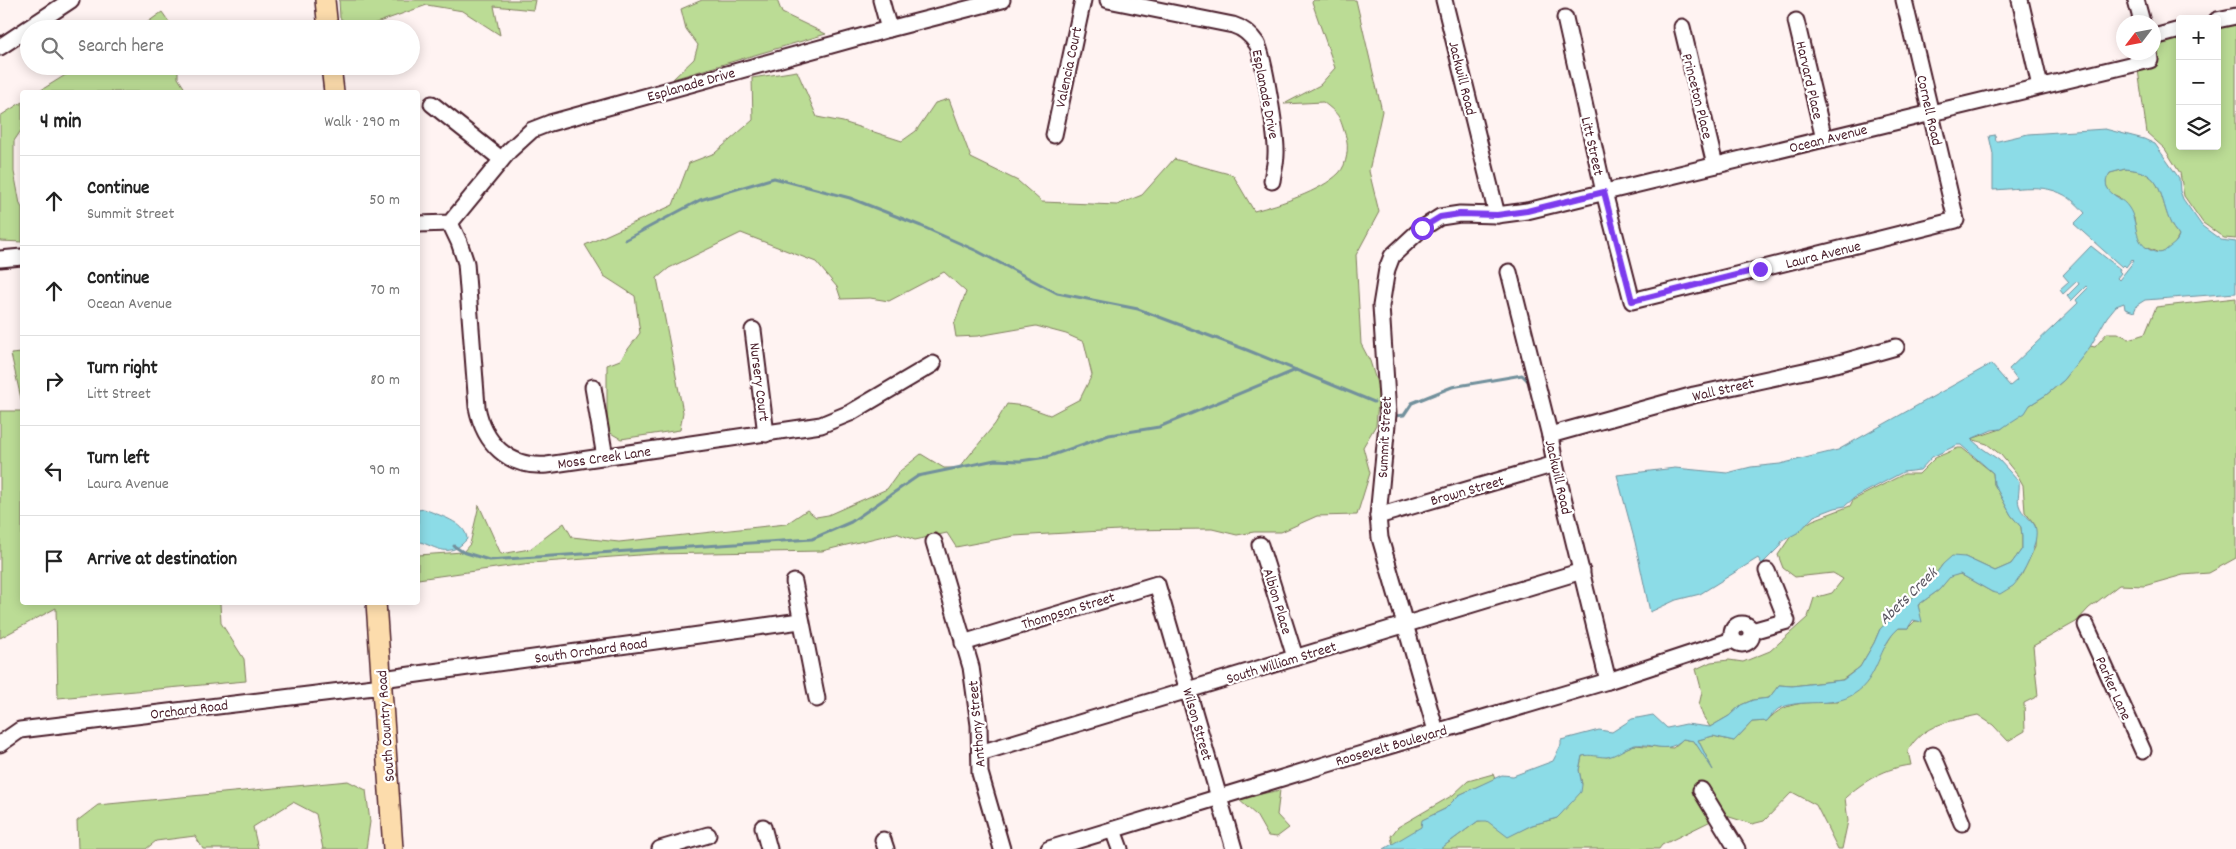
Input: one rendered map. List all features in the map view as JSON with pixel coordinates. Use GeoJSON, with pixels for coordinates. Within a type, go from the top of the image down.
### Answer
{"type":"FeatureCollection","features":[{"type":"Feature","properties":{"kind":"main road"},"geometry":{"type":"LineString","coordinates":[[325,0],[327,20]]}},
{"type":"Feature","properties":{"kind":"main road"},"geometry":{"type":"LineString","coordinates":[[332,75],[334,90]]}},
{"type":"Feature","properties":{"kind":"main road","name":"South Country Road"},"geometry":{"type":"LineString","coordinates":[[376,605],[393,849]]}},
{"type":"Feature","properties":{"kind":"street"},"geometry":{"type":"LineString","coordinates":[[41,20],[71,0]]}},
{"type":"Feature","properties":{"kind":"street"},"geometry":{"type":"LineString","coordinates":[[881,0],[889,29]]}},
{"type":"Feature","properties":{"kind":"street","name":"Esplanade Drive"},"geometry":{"type":"LineString","coordinates":[[450,223],[501,159],[532,130],[550,123],[889,29],[1002,0]]}},
{"type":"Feature","properties":{"kind":"street","name":"Valencia Court"},"geometry":{"type":"LineString","coordinates":[[1054,135],[1083,0]]}},
{"type":"Feature","properties":{"kind":"street","name":"Esplanade Drive"},"geometry":{"type":"LineString","coordinates":[[1108,0],[1233,25],[1242,28],[1248,34],[1257,44],[1262,58],[1275,136],[1276,154],[1272,181]]}},
{"type":"Feature","properties":{"kind":"street","name":"Jackwill Road"},"geometry":{"type":"LineString","coordinates":[[1444,0],[1497,215]]}},
{"type":"Feature","properties":{"kind":"street","name":"Cornell Road"},"geometry":{"type":"LineString","coordinates":[[1904,0],[1956,220]]}},
{"type":"Feature","properties":{"kind":"street"},"geometry":{"type":"LineString","coordinates":[[2020,0],[2040,86]]}},
{"type":"Feature","properties":{"kind":"street"},"geometry":{"type":"LineString","coordinates":[[2136,0],[2140,15]]}},
{"type":"Feature","properties":{"kind":"street"},"geometry":{"type":"LineString","coordinates":[[2221,19],[2236,16]]}},
{"type":"Feature","properties":{"kind":"street","name":"Litt Street"},"geometry":{"type":"LineString","coordinates":[[1565,18],[1604,192],[1632,301]]}},
{"type":"Feature","properties":{"kind":"street","name":"Harvard Place"},"geometry":{"type":"LineString","coordinates":[[1796,21],[1824,139]]}},
{"type":"Feature","properties":{"kind":"street","name":"Princeton Place"},"geometry":{"type":"LineString","coordinates":[[1682,27],[1715,165]]}},
{"type":"Feature","properties":{"kind":"street"},"geometry":{"type":"LineString","coordinates":[[2161,35],[2176,31]]}},
{"type":"Feature","properties":{"kind":"street"},"geometry":{"type":"LineString","coordinates":[[0,48],[20,34]]}},
{"type":"Feature","properties":{"kind":"street","name":"Ocean Avenue"},"geometry":{"type":"LineString","coordinates":[[1497,215],[1527,211],[2150,60]]}},
{"type":"Feature","properties":{"kind":"street"},"geometry":{"type":"LineString","coordinates":[[432,104],[501,159]]}},
{"type":"Feature","properties":{"kind":"street","name":"Summit Street"},"geometry":{"type":"LineString","coordinates":[[1436,732],[1380,538],[1378,516],[1388,414],[1381,306],[1387,269],[1392,256],[1422,228],[1440,217],[1460,214],[1497,215]]}},
{"type":"Feature","properties":{"kind":"street","name":"Laura Avenue"},"geometry":{"type":"LineString","coordinates":[[1632,301],[1956,220]]}},
{"type":"Feature","properties":{"kind":"street"},"geometry":{"type":"LineString","coordinates":[[420,224],[450,223]]}},
{"type":"Feature","properties":{"kind":"street","name":"Moss Creek Lane"},"geometry":{"type":"LineString","coordinates":[[450,223],[466,263],[477,407],[480,423],[486,436],[507,456],[521,463],[535,466],[807,427],[834,420],[933,364]]}},
{"type":"Feature","properties":{"kind":"street"},"geometry":{"type":"LineString","coordinates":[[0,259],[20,257]]}},
{"type":"Feature","properties":{"kind":"street","name":"Jackwill Road"},"geometry":{"type":"LineString","coordinates":[[1509,272],[1550,435],[1555,464],[1608,681]]}},
{"type":"Feature","properties":{"kind":"street","name":"Nursery Court"},"geometry":{"type":"LineString","coordinates":[[753,330],[766,434]]}},
{"type":"Feature","properties":{"kind":"street","name":"Wall Street"},"geometry":{"type":"LineString","coordinates":[[1550,435],[1694,395],[1836,364],[1896,347]]}},
{"type":"Feature","properties":{"kind":"street"},"geometry":{"type":"LineString","coordinates":[[592,387],[604,457]]}},
{"type":"Feature","properties":{"kind":"street","name":"Brown Street"},"geometry":{"type":"LineString","coordinates":[[1378,516],[1555,464]]}},
{"type":"Feature","properties":{"kind":"street","name":"Anthony Street"},"geometry":{"type":"LineString","coordinates":[[934,542],[971,668],[976,697],[980,773],[1002,849]]}},
{"type":"Feature","properties":{"kind":"street","name":"Albion Place"},"geometry":{"type":"LineString","coordinates":[[1260,545],[1295,657]]}},
{"type":"Feature","properties":{"kind":"street","name":"South William Street"},"geometry":{"type":"LineString","coordinates":[[980,753],[1582,571]]}},
{"type":"Feature","properties":{"kind":"street","name":"Roosevelt Boulevard"},"geometry":{"type":"LineString","coordinates":[[1049,849],[1608,681],[1732,640],[1736,643],[1746,644],[1752,636],[1752,631],[1787,621],[1766,571]]}},
{"type":"Feature","properties":{"kind":"street"},"geometry":{"type":"LineString","coordinates":[[794,582],[800,621],[817,700]]}},
{"type":"Feature","properties":{"kind":"street","name":"Thompson Street"},"geometry":{"type":"LineString","coordinates":[[963,643],[1156,584],[1161,600]]}},
{"type":"Feature","properties":{"kind":"street","name":"Wilson Street"},"geometry":{"type":"LineString","coordinates":[[1161,600],[1189,690],[1234,849]]}},
{"type":"Feature","properties":{"kind":"street","name":"South Orchard Road"},"geometry":{"type":"LineString","coordinates":[[382,682],[800,621]]}},
{"type":"Feature","properties":{"kind":"street","name":"Parker Lane"},"geometry":{"type":"LineString","coordinates":[[2086,625],[2142,751]]}},
{"type":"Feature","properties":{"kind":"street","name":"Orchard Road"},"geometry":{"type":"LineString","coordinates":[[0,744],[20,730],[382,682]]}},
{"type":"Feature","properties":{"kind":"street"},"geometry":{"type":"LineString","coordinates":[[1933,755],[1962,823]]}},
{"type":"Feature","properties":{"kind":"street"},"geometry":{"type":"LineString","coordinates":[[1701,790],[1736,849]]}},
{"type":"Feature","properties":{"kind":"street"},"geometry":{"type":"LineString","coordinates":[[763,827],[769,849]]}},
{"type":"Feature","properties":{"kind":"street"},"geometry":{"type":"LineString","coordinates":[[1113,830],[1120,849]]}},
{"type":"Feature","properties":{"kind":"street"},"geometry":{"type":"LineString","coordinates":[[660,849],[708,835]]}},
{"type":"Feature","properties":{"kind":"green space"},"geometry":{"type":"Polygon","coordinates":[[[339,0],[535,0],[533,10],[494,6],[500,35],[463,11],[427,5],[384,20],[343,20],[340,18],[339,0]]]}},
{"type":"Feature","properties":{"kind":"green space"},"geometry":{"type":"Polygon","coordinates":[[[702,0],[777,0],[782,13],[826,34],[673,79],[694,59],[698,45],[686,29],[681,9],[702,0]]]}},
{"type":"Feature","properties":{"kind":"green space"},"geometry":{"type":"Polygon","coordinates":[[[1314,0],[1356,0],[1382,111],[1369,171],[1379,212],[1356,255],[1361,344],[1370,361],[1379,390],[1376,425],[1363,447],[1370,473],[1357,515],[1317,516],[1281,532],[1254,532],[1237,535],[1212,529],[1119,530],[1014,536],[956,547],[947,533],[915,540],[896,533],[822,551],[653,554],[531,563],[420,579],[420,555],[463,552],[470,544],[479,505],[501,554],[530,549],[564,523],[572,537],[619,542],[786,524],[807,510],[816,517],[828,515],[887,489],[900,471],[921,454],[944,468],[959,468],[995,424],[1007,404],[1025,406],[1050,415],[1080,399],[1092,375],[1084,342],[1066,334],[1036,326],[978,336],[956,337],[954,325],[966,292],[944,272],[889,301],[870,298],[841,299],[837,287],[816,262],[741,233],[669,268],[657,278],[683,412],[680,430],[621,439],[607,431],[607,365],[620,360],[640,333],[635,296],[604,276],[585,245],[673,205],[689,163],[715,153],[753,120],[752,78],[797,71],[817,117],[843,122],[902,141],[916,131],[935,103],[949,99],[971,158],[1018,181],[1042,202],[1117,205],[1142,195],[1174,159],[1233,175],[1254,211],[1311,192],[1339,173],[1346,161],[1346,137],[1340,120],[1333,110],[1323,102],[1284,104],[1320,85],[1335,68],[1312,2],[1314,0]]]}},
{"type":"Feature","properties":{"kind":"green space"},"geometry":{"type":"Polygon","coordinates":[[[162,12],[168,20],[151,20],[162,12]]]}},
{"type":"Feature","properties":{"kind":"green space"},"geometry":{"type":"Polygon","coordinates":[[[2236,21],[2236,239],[2224,238],[2203,223],[2184,196],[2180,173],[2165,149],[2147,133],[2138,70],[2147,60],[2161,60],[2161,39],[2176,35],[2176,150],[2221,150],[2221,23],[2236,21]]]}},
{"type":"Feature","properties":{"kind":"green space"},"geometry":{"type":"Polygon","coordinates":[[[65,75],[178,75],[186,90],[41,90],[65,75]]]}},
{"type":"Feature","properties":{"kind":"green space"},"geometry":{"type":"Polygon","coordinates":[[[20,103],[20,132],[14,141],[14,172],[20,204],[20,242],[0,241],[0,116],[20,103]]]}},
{"type":"Feature","properties":{"kind":"green space"},"geometry":{"type":"Polygon","coordinates":[[[2125,169],[2148,175],[2159,188],[2172,226],[2179,236],[2174,245],[2164,252],[2159,253],[2143,246],[2137,236],[2134,218],[2119,197],[2110,193],[2106,185],[2106,179],[2110,173],[2125,169]]]}},
{"type":"Feature","properties":{"kind":"green space"},"geometry":{"type":"Polygon","coordinates":[[[2236,298],[2236,558],[2209,573],[2183,575],[2144,586],[2119,585],[2089,608],[2076,622],[2033,646],[2038,696],[2024,703],[2025,731],[2008,741],[1993,725],[1978,715],[1948,722],[1929,729],[1914,742],[1908,751],[1911,765],[1902,766],[1875,776],[1845,798],[1848,821],[1842,849],[1838,849],[1816,805],[1792,792],[1764,821],[1752,824],[1723,815],[1662,845],[1659,849],[1440,849],[1478,821],[1487,820],[1508,836],[1532,825],[1557,818],[1582,784],[1579,770],[1582,756],[1592,754],[1607,757],[1634,745],[1673,748],[1683,739],[1694,741],[1710,764],[1698,740],[1713,736],[1734,741],[1752,722],[1767,721],[1782,709],[1800,704],[1838,702],[1887,643],[1893,633],[1899,628],[1908,628],[1915,621],[1921,621],[1918,605],[1939,590],[1950,576],[1960,574],[1992,592],[2021,576],[2035,547],[2035,525],[2025,512],[2023,485],[2001,455],[1987,444],[1971,439],[2001,429],[2030,405],[2046,395],[2064,380],[2090,346],[2095,347],[2107,333],[2118,333],[2129,339],[2145,334],[2156,307],[2236,298]]]}},
{"type":"Feature","properties":{"kind":"green space"},"geometry":{"type":"Polygon","coordinates":[[[20,353],[20,394],[11,354],[20,353]]]}},
{"type":"Feature","properties":{"kind":"green space"},"geometry":{"type":"Polygon","coordinates":[[[0,411],[20,411],[20,605],[220,605],[221,623],[244,659],[246,681],[58,698],[56,608],[0,638],[0,411]]]}},
{"type":"Feature","properties":{"kind":"green space"},"geometry":{"type":"Polygon","coordinates":[[[1962,448],[1993,473],[1994,484],[2011,515],[2021,527],[2022,549],[2011,564],[1995,571],[1965,557],[1943,564],[1932,579],[1880,629],[1860,667],[1842,680],[1792,686],[1779,685],[1769,698],[1753,700],[1741,705],[1729,716],[1710,727],[1699,705],[1702,692],[1696,669],[1711,662],[1729,660],[1743,662],[1770,651],[1808,617],[1814,598],[1832,593],[1843,579],[1833,573],[1795,577],[1783,568],[1778,555],[1793,533],[1813,520],[1850,506],[1853,500],[1904,474],[1919,474],[1935,458],[1962,448]]]}},
{"type":"Feature","properties":{"kind":"green space"},"geometry":{"type":"Polygon","coordinates":[[[1493,774],[1495,779],[1459,795],[1445,809],[1423,820],[1422,827],[1393,846],[1391,836],[1398,827],[1453,795],[1468,781],[1493,774]]]}},
{"type":"Feature","properties":{"kind":"green space"},"geometry":{"type":"Polygon","coordinates":[[[348,781],[366,790],[370,822],[366,849],[323,849],[316,814],[293,802],[253,827],[258,849],[203,849],[195,836],[156,841],[146,849],[78,849],[77,821],[98,805],[348,781]]]}},
{"type":"Feature","properties":{"kind":"green space"},"geometry":{"type":"Polygon","coordinates":[[[1280,790],[1277,815],[1289,828],[1277,837],[1268,836],[1256,815],[1238,799],[1280,790]]]}},
{"type":"Feature","properties":{"kind":"water"},"geometry":{"type":"Polygon","coordinates":[[[2105,129],[2144,139],[2155,144],[2179,178],[2183,199],[2202,226],[2221,240],[2236,242],[2236,293],[2145,300],[2137,305],[2134,312],[2125,309],[2124,303],[2116,306],[2107,317],[2090,347],[2064,380],[2030,405],[2025,413],[2001,429],[1992,430],[1971,439],[1999,460],[2019,482],[2019,505],[2035,526],[2036,540],[2030,558],[2013,586],[2000,594],[1992,592],[1960,574],[1950,577],[1939,590],[1918,605],[1922,622],[1913,620],[1908,628],[1899,628],[1892,635],[1869,680],[1854,694],[1836,701],[1797,704],[1778,709],[1767,721],[1752,722],[1734,741],[1713,736],[1698,740],[1713,770],[1694,741],[1683,739],[1677,744],[1666,747],[1635,745],[1609,757],[1582,756],[1579,770],[1582,785],[1581,792],[1557,818],[1532,825],[1508,837],[1487,821],[1478,821],[1440,849],[1384,849],[1421,827],[1422,820],[1445,809],[1459,795],[1502,775],[1513,776],[1553,761],[1561,745],[1561,740],[1599,730],[1612,732],[1632,719],[1653,715],[1667,728],[1686,724],[1710,727],[1729,716],[1741,705],[1753,700],[1769,698],[1779,685],[1792,686],[1843,680],[1860,667],[1880,629],[1932,579],[1943,564],[1952,556],[1965,557],[1995,571],[2011,564],[2022,549],[2021,527],[2011,515],[1994,484],[1993,473],[1961,445],[1957,445],[1932,457],[1920,470],[1903,472],[1854,498],[1845,506],[1814,516],[1799,532],[1782,541],[1779,547],[1762,564],[1758,558],[1700,594],[1676,600],[1650,612],[1635,542],[1617,475],[1675,468],[1727,473],[1751,467],[1780,464],[1838,450],[1991,364],[2010,386],[2017,380],[2009,369],[2078,303],[2076,300],[2088,288],[2086,286],[2071,301],[2067,296],[2079,284],[2077,281],[2063,294],[2060,290],[2069,282],[2063,275],[2091,246],[2120,269],[2121,273],[2117,278],[2119,280],[2134,261],[2132,259],[2126,267],[2124,265],[2122,267],[2074,224],[2085,213],[2065,195],[2043,188],[1993,190],[1993,154],[1989,136],[1995,135],[1996,141],[1998,141],[2028,134],[2105,129]],[[2125,169],[2110,173],[2106,183],[2107,187],[2111,193],[2129,208],[2141,243],[2152,251],[2163,252],[2176,242],[2179,236],[2172,226],[2159,188],[2148,175],[2125,169]]]}},
{"type":"Feature","properties":{"kind":"water"},"geometry":{"type":"Polygon","coordinates":[[[424,509],[457,524],[462,528],[467,539],[455,549],[449,550],[438,549],[420,542],[420,510],[424,509]]]}},
{"type":"Feature","properties":{"kind":"waterway"},"geometry":{"type":"LineString","coordinates":[[625,240],[700,200],[774,178],[850,198],[921,226],[977,251],[1057,293],[1138,309],[1247,350],[1374,402]]}},
{"type":"Feature","properties":{"kind":"waterway"},"geometry":{"type":"LineString","coordinates":[[454,546],[463,552],[489,560],[812,539],[851,522],[918,476],[995,460],[1020,461],[1047,457],[1109,435],[1159,427],[1296,370]]}},
{"type":"Feature","properties":{"kind":"waterway"},"geometry":{"type":"LineString","coordinates":[[1395,416],[1404,415],[1412,403],[1452,387],[1522,375],[1530,383]]}},
{"type":"Feature","properties":{"kind":"route"},"geometry":{"type":"LineString","coordinates":[[1422,228],[1440,217],[1460,214],[1497,215],[1527,211],[1604,192],[1632,301],[1760,269]]}},
{"type":"Feature","properties":{"kind":"water label","name":"Abets Creek"},"geometry":{"type":"Point","coordinates":[1907,595]}}]}
